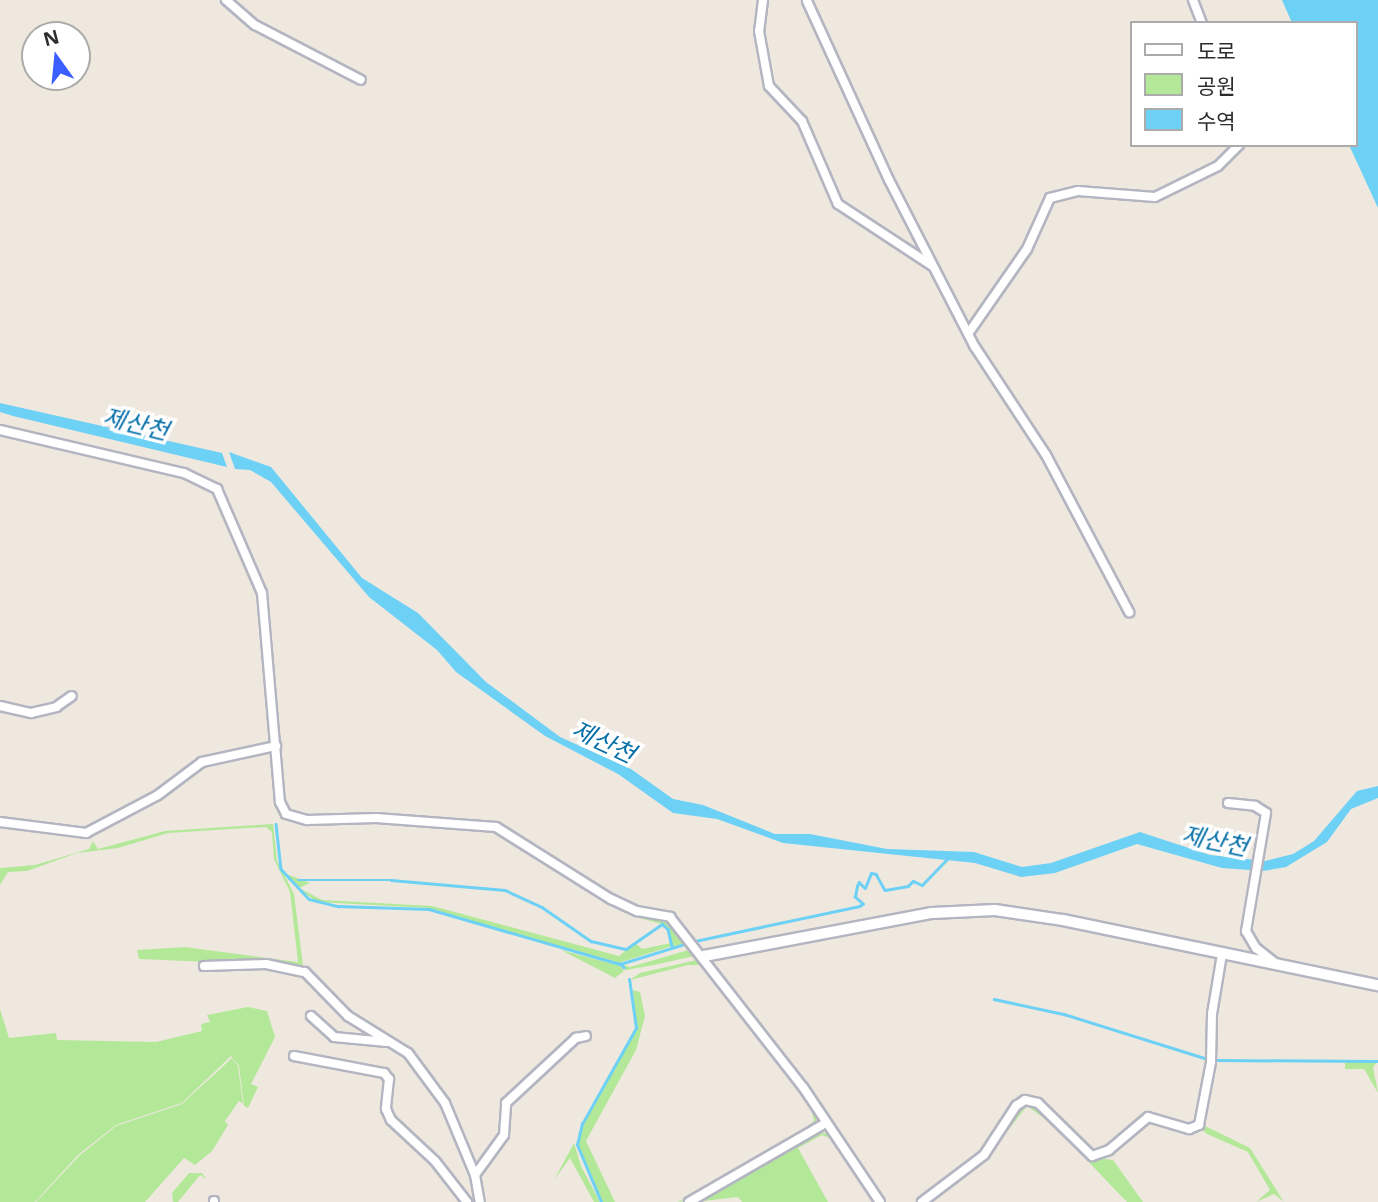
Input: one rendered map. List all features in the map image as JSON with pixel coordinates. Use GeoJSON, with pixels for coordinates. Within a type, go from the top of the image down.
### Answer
{"type":"FeatureCollection","features":[{"type":"Feature","properties":{"kind":"street"},"geometry":{"type":"LineString","coordinates":[[226,0],[255,25],[361,80]]}},
{"type":"Feature","properties":{"kind":"street"},"geometry":{"type":"LineString","coordinates":[[763,0],[759,31],[765,76],[774,95],[802,121],[838,204],[934,267]]}},
{"type":"Feature","properties":{"kind":"street"},"geometry":{"type":"LineString","coordinates":[[1193,0],[1201,21]]}},
{"type":"Feature","properties":{"kind":"street"},"geometry":{"type":"LineString","coordinates":[[807,1],[934,267],[970,331],[979,353],[1012,396],[1053,466],[1129,612]]}},
{"type":"Feature","properties":{"kind":"street"},"geometry":{"type":"LineString","coordinates":[[970,331],[1027,249],[1050,198],[1078,191],[1155,197],[1218,166],[1237,147]]}},
{"type":"Feature","properties":{"kind":"street"},"geometry":{"type":"LineString","coordinates":[[0,430],[184,473],[217,489],[262,593],[280,802],[289,816],[496,827],[611,899],[637,911],[670,917],[704,956],[880,1202]]}},
{"type":"Feature","properties":{"kind":"street"},"geometry":{"type":"LineString","coordinates":[[0,706],[31,713],[56,707],[72,696]]}},
{"type":"Feature","properties":{"kind":"street"},"geometry":{"type":"LineString","coordinates":[[0,822],[86,833],[158,795],[202,762],[276,746]]}},
{"type":"Feature","properties":{"kind":"street"},"geometry":{"type":"LineString","coordinates":[[1227,803],[1255,806],[1266,813],[1246,931],[1256,948],[1284,968]]}},
{"type":"Feature","properties":{"kind":"street"},"geometry":{"type":"LineString","coordinates":[[704,956],[932,913],[995,910],[1378,985]]}},
{"type":"Feature","properties":{"kind":"street"},"geometry":{"type":"LineString","coordinates":[[922,1202],[984,1155],[1016,1106],[1025,1100],[1038,1103],[1092,1156],[1109,1150],[1148,1117],[1189,1129],[1199,1125],[1222,954]]}},
{"type":"Feature","properties":{"kind":"street"},"geometry":{"type":"LineString","coordinates":[[204,966],[266,964],[305,972],[348,1016],[408,1053],[445,1103],[475,1175],[480,1202]]}},
{"type":"Feature","properties":{"kind":"street"},"geometry":{"type":"LineString","coordinates":[[311,1016],[334,1037],[390,1042]]}},
{"type":"Feature","properties":{"kind":"street"},"geometry":{"type":"LineString","coordinates":[[475,1175],[504,1135],[506,1103],[576,1038],[586,1036]]}},
{"type":"Feature","properties":{"kind":"street"},"geometry":{"type":"LineString","coordinates":[[294,1056],[384,1073],[389,1079],[386,1109],[391,1120],[435,1161],[467,1202]]}},
{"type":"Feature","properties":{"kind":"street"},"geometry":{"type":"LineString","coordinates":[[689,1202],[826,1123]]}},
{"type":"Feature","properties":{"kind":"green space"},"geometry":{"type":"Polygon","coordinates":[[[379,819],[477,826],[505,832],[583,885],[501,832],[399,822],[301,823],[379,819]]]}},
{"type":"Feature","properties":{"kind":"green space"},"geometry":{"type":"Polygon","coordinates":[[[273,824],[277,861],[294,894],[303,966],[139,959],[137,950],[185,947],[298,962],[290,892],[274,859],[272,832],[266,827],[168,833],[118,848],[77,853],[27,871],[8,872],[0,885],[0,868],[35,865],[89,849],[93,841],[98,849],[165,831],[273,824]]]}},
{"type":"Feature","properties":{"kind":"green space"},"geometry":{"type":"Polygon","coordinates":[[[284,873],[310,883],[299,888],[322,900],[432,906],[619,956],[635,943],[642,949],[671,943],[672,946],[615,964],[429,908],[318,902],[299,890],[284,873]]]}},
{"type":"Feature","properties":{"kind":"green space"},"geometry":{"type":"Polygon","coordinates":[[[597,894],[632,912],[671,921],[690,943],[673,946],[665,925],[632,916],[597,894]]]}},
{"type":"Feature","properties":{"kind":"green space"},"geometry":{"type":"Polygon","coordinates":[[[692,949],[694,956],[654,965],[626,970],[621,964],[630,967],[692,949]]]}},
{"type":"Feature","properties":{"kind":"green space"},"geometry":{"type":"Polygon","coordinates":[[[561,950],[620,966],[624,971],[615,978],[561,950]]]}},
{"type":"Feature","properties":{"kind":"green space"},"geometry":{"type":"Polygon","coordinates":[[[697,960],[714,974],[800,1086],[813,1104],[817,1121],[814,1127],[800,1137],[720,1185],[689,1200],[678,1202],[788,1142],[814,1121],[809,1101],[703,965],[688,965],[630,980],[640,973],[697,960]]]}},
{"type":"Feature","properties":{"kind":"green space"},"geometry":{"type":"Polygon","coordinates":[[[633,990],[640,992],[645,1016],[636,1050],[586,1141],[615,1202],[602,1202],[577,1146],[582,1124],[636,1028],[633,990]]]}},
{"type":"Feature","properties":{"kind":"green space"},"geometry":{"type":"Polygon","coordinates":[[[248,1007],[267,1011],[275,1037],[251,1084],[258,1087],[248,1108],[244,1106],[239,1066],[231,1056],[182,1103],[116,1125],[78,1155],[35,1202],[0,1202],[0,1009],[9,1038],[56,1033],[57,1040],[156,1042],[202,1031],[201,1024],[210,1022],[207,1015],[248,1007]]]}},
{"type":"Feature","properties":{"kind":"green space"},"geometry":{"type":"Polygon","coordinates":[[[232,1058],[238,1066],[243,1104],[239,1101],[225,1121],[228,1125],[212,1151],[195,1165],[184,1158],[145,1202],[36,1202],[79,1156],[116,1126],[182,1104],[232,1058]]]}},
{"type":"Feature","properties":{"kind":"green space"},"geometry":{"type":"Polygon","coordinates":[[[1378,1061],[1373,1067],[1378,1093],[1364,1069],[1345,1069],[1345,1062],[1378,1061]]]}},
{"type":"Feature","properties":{"kind":"green space"},"geometry":{"type":"Polygon","coordinates":[[[1021,1104],[1037,1104],[1096,1158],[1113,1160],[1143,1202],[1127,1202],[1052,1124],[1027,1106],[980,1166],[926,1202],[971,1169],[1021,1104]]]}},
{"type":"Feature","properties":{"kind":"green space"},"geometry":{"type":"Polygon","coordinates":[[[1203,1125],[1250,1148],[1284,1202],[1274,1194],[1256,1202],[1270,1190],[1248,1152],[1207,1134],[1200,1128],[1203,1125]]]}},
{"type":"Feature","properties":{"kind":"green space"},"geometry":{"type":"Polygon","coordinates":[[[819,1133],[831,1134],[835,1140],[822,1135],[798,1148],[828,1202],[742,1202],[738,1197],[695,1202],[819,1133]]]}},
{"type":"Feature","properties":{"kind":"green space"},"geometry":{"type":"Polygon","coordinates":[[[574,1143],[581,1166],[600,1202],[594,1202],[570,1158],[554,1180],[574,1143]]]}},
{"type":"Feature","properties":{"kind":"green space"},"geometry":{"type":"Polygon","coordinates":[[[189,1173],[202,1173],[206,1179],[200,1175],[178,1202],[173,1202],[172,1193],[189,1173]]]}},
{"type":"Feature","properties":{"kind":"water"},"geometry":{"type":"Polygon","coordinates":[[[1282,0],[1378,0],[1378,208],[1350,147],[1357,147],[1357,21],[1291,21],[1282,0]]]}},
{"type":"Feature","properties":{"kind":"water"},"geometry":{"type":"Polygon","coordinates":[[[0,403],[222,453],[227,467],[13,416],[0,412],[0,403]]]}},
{"type":"Feature","properties":{"kind":"water"},"geometry":{"type":"Polygon","coordinates":[[[229,452],[271,467],[362,578],[418,613],[486,682],[560,737],[631,769],[673,799],[703,805],[775,834],[810,834],[887,849],[974,852],[1022,867],[1051,863],[1140,832],[1210,855],[1265,861],[1293,854],[1314,841],[1357,791],[1378,786],[1378,798],[1351,809],[1327,842],[1286,867],[1263,871],[1222,868],[1137,844],[1055,873],[1021,877],[975,863],[783,843],[717,819],[673,813],[618,774],[545,736],[456,672],[437,650],[369,597],[271,482],[250,470],[235,469],[229,452]]]}},
{"type":"Feature","properties":{"kind":"waterway"},"geometry":{"type":"LineString","coordinates":[[276,824],[281,869],[309,899],[338,906],[429,909],[620,964]]}},
{"type":"Feature","properties":{"kind":"waterway"},"geometry":{"type":"LineString","coordinates":[[695,941],[859,906],[863,904],[855,897],[857,886],[859,882],[865,888],[871,873],[876,874],[885,890],[908,886],[913,881],[922,885],[948,858]]}},
{"type":"Feature","properties":{"kind":"waterway"},"geometry":{"type":"LineString","coordinates":[[298,880],[391,880],[505,890],[542,907],[591,941],[626,949],[662,924],[668,929],[672,947]]}},
{"type":"Feature","properties":{"kind":"waterway"},"geometry":{"type":"LineString","coordinates":[[624,968],[620,964],[688,943]]}},
{"type":"Feature","properties":{"kind":"waterway"},"geometry":{"type":"LineString","coordinates":[[601,1202],[577,1145],[582,1124],[636,1028],[629,979]]}},
{"type":"Feature","properties":{"kind":"waterway"},"geometry":{"type":"LineString","coordinates":[[994,999],[1064,1014],[1208,1059]]}},
{"type":"Feature","properties":{"kind":"waterway"},"geometry":{"type":"LineString","coordinates":[[1217,1060],[1378,1061]]}},
{"type":"Feature","properties":{"kind":"water label","name":"제산천"},"geometry":{"type":"Point","coordinates":[136,423]}},
{"type":"Feature","properties":{"kind":"water label","name":"제산천"},"geometry":{"type":"Point","coordinates":[604,741]}},
{"type":"Feature","properties":{"kind":"water label","name":"제산천"},"geometry":{"type":"Point","coordinates":[1215,840]}}]}
